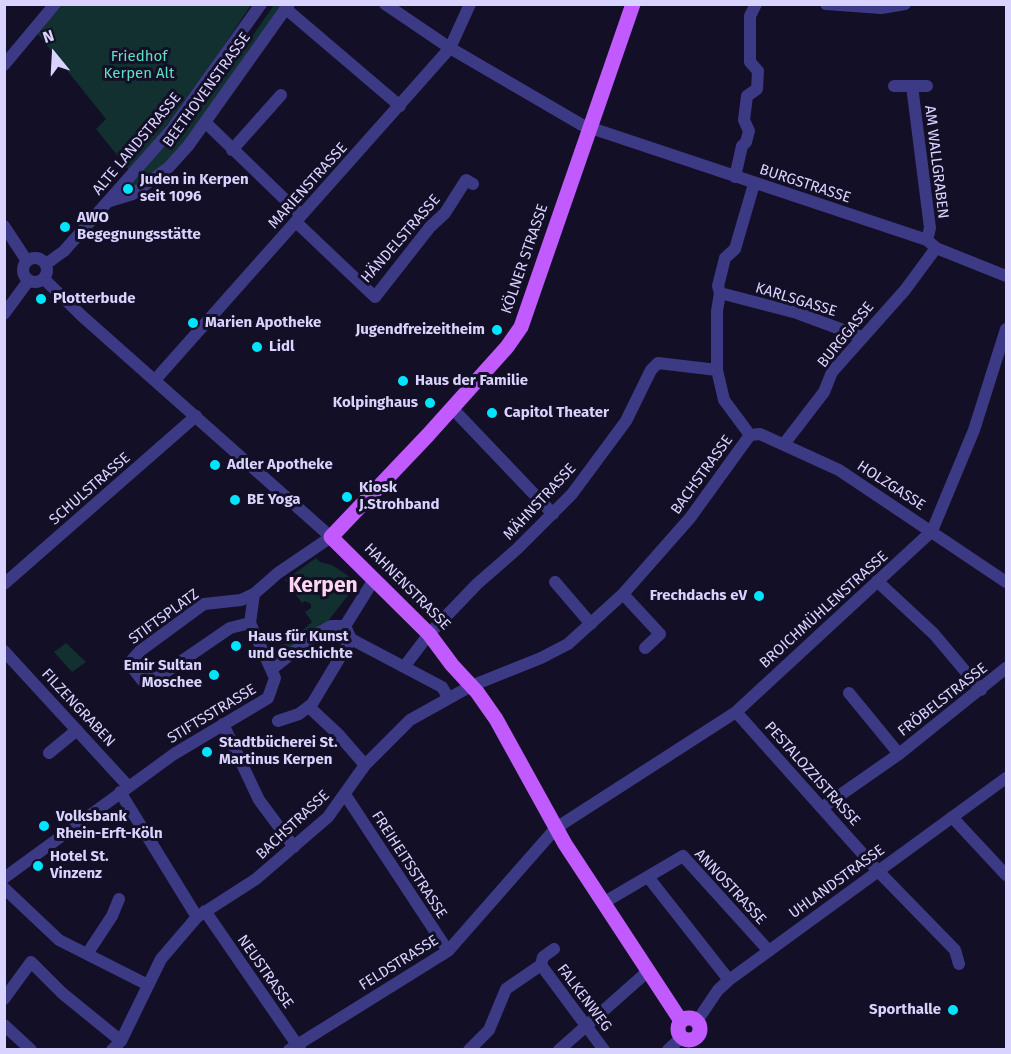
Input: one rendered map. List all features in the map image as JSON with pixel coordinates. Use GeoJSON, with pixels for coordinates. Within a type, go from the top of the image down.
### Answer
{"type":"FeatureCollection","features":[{"type":"Feature","properties":{"kind":"main road","name":"KÖLNER STRASSE"},"geometry":{"type":"LineString","coordinates":[[331,537],[452,408],[507,347],[521,327],[633,4]]}},
{"type":"Feature","properties":{"kind":"main road","name":"HAHNENSTRASSE"},"geometry":{"type":"LineString","coordinates":[[331,537],[429,634],[496,719],[556,828],[647,972],[681,1021]]}},
{"type":"Feature","properties":{"kind":"main road"},"geometry":{"type":"LineString","coordinates":[[689,1018],[697,1021],[700,1029],[692,1042],[677,1031],[681,1021],[689,1018]]}},
{"type":"Feature","properties":{"kind":"street"},"geometry":{"type":"LineString","coordinates":[[4,65],[55,4]]}},
{"type":"Feature","properties":{"kind":"street","name":"ALTE LANDSTRASSE"},"geometry":{"type":"LineString","coordinates":[[46,264],[64,251],[178,121],[261,4]]}},
{"type":"Feature","properties":{"kind":"street"},"geometry":{"type":"LineString","coordinates":[[385,4],[450,48],[564,114],[591,127]]}},
{"type":"Feature","properties":{"kind":"street","name":"MARIENSTRASSE"},"geometry":{"type":"LineString","coordinates":[[155,380],[450,48],[470,4]]}},
{"type":"Feature","properties":{"kind":"street"},"geometry":{"type":"LineString","coordinates":[[735,177],[742,146],[749,131],[744,120],[747,96],[757,89],[758,71],[750,62],[750,16],[756,4]]}},
{"type":"Feature","properties":{"kind":"street"},"geometry":{"type":"LineString","coordinates":[[826,4],[881,8],[905,4]]}},
{"type":"Feature","properties":{"kind":"street"},"geometry":{"type":"LineString","coordinates":[[287,6],[400,106]]}},
{"type":"Feature","properties":{"kind":"street","name":"BEETHOVENSTRASSE"},"geometry":{"type":"LineString","coordinates":[[110,201],[133,194],[168,167],[205,122],[287,6]]}},
{"type":"Feature","properties":{"kind":"street","name":"AM WALLGRABEN"},"geometry":{"type":"LineString","coordinates":[[894,86],[927,86]]}},
{"type":"Feature","properties":{"kind":"street","name":"AM WALLGRABEN"},"geometry":{"type":"LineString","coordinates":[[912,86],[931,244]]}},
{"type":"Feature","properties":{"kind":"street"},"geometry":{"type":"LineString","coordinates":[[232,150],[281,95]]}},
{"type":"Feature","properties":{"kind":"street"},"geometry":{"type":"LineString","coordinates":[[205,122],[298,219]]}},
{"type":"Feature","properties":{"kind":"street","name":"BURGSTRASSE"},"geometry":{"type":"LineString","coordinates":[[591,127],[931,244],[1006,275]]}},
{"type":"Feature","properties":{"kind":"street","name":"HÄNDELSTRASSE"},"geometry":{"type":"LineString","coordinates":[[298,219],[375,297],[430,226],[445,213],[466,180],[472,184]]}},
{"type":"Feature","properties":{"kind":"street","name":"BACHSTRASSE"},"geometry":{"type":"LineString","coordinates":[[117,1045],[161,959],[201,914],[256,879],[328,817],[346,796],[365,765],[410,720],[448,697],[541,658],[568,644],[623,594],[690,518],[750,435],[724,400],[717,370],[717,311],[720,293],[718,286],[725,258],[735,249],[754,184]]}},
{"type":"Feature","properties":{"kind":"street"},"geometry":{"type":"LineString","coordinates":[[4,226],[27,261]]}},
{"type":"Feature","properties":{"kind":"street","name":"BURGGASSE"},"geometry":{"type":"LineString","coordinates":[[783,444],[824,392],[832,372],[906,290],[931,244]]}},
{"type":"Feature","properties":{"kind":"street"},"geometry":{"type":"LineString","coordinates":[[38,258],[46,264],[47,272],[44,279],[35,282],[29,280],[23,271],[27,261],[38,258]]}},
{"type":"Feature","properties":{"kind":"street","name":"HAHNENSTRASSE"},"geometry":{"type":"LineString","coordinates":[[44,279],[331,537]]}},
{"type":"Feature","properties":{"kind":"street"},"geometry":{"type":"LineString","coordinates":[[4,314],[29,280]]}},
{"type":"Feature","properties":{"kind":"street","name":"KARLSGASSE"},"geometry":{"type":"LineString","coordinates":[[720,293],[797,313],[862,337]]}},
{"type":"Feature","properties":{"kind":"street","name":"BROICHMÜHLENSTRASSE"},"geometry":{"type":"LineString","coordinates":[[556,828],[736,712],[933,531],[974,430],[1006,329]]}},
{"type":"Feature","properties":{"kind":"street","name":"MÄHNSTRASSE"},"geometry":{"type":"LineString","coordinates":[[404,667],[429,634],[477,584],[572,494],[626,420],[651,370],[658,363],[717,370]]}},
{"type":"Feature","properties":{"kind":"street"},"geometry":{"type":"LineString","coordinates":[[452,408],[553,514]]}},
{"type":"Feature","properties":{"kind":"street","name":"SCHULSTRASSE"},"geometry":{"type":"LineString","coordinates":[[4,584],[196,416]]}},
{"type":"Feature","properties":{"kind":"street","name":"HOLZGASSE"},"geometry":{"type":"LineString","coordinates":[[750,435],[760,434],[840,470],[1006,582]]}},
{"type":"Feature","properties":{"kind":"street"},"geometry":{"type":"LineString","coordinates":[[331,537],[278,573],[254,594],[250,622],[272,669],[331,626],[345,626]]}},
{"type":"Feature","properties":{"kind":"street"},"geometry":{"type":"LineString","coordinates":[[345,626],[373,581]]}},
{"type":"Feature","properties":{"kind":"street"},"geometry":{"type":"LineString","coordinates":[[877,581],[934,634],[981,690]]}},
{"type":"Feature","properties":{"kind":"street"},"geometry":{"type":"LineString","coordinates":[[555,582],[591,624]]}},
{"type":"Feature","properties":{"kind":"street","name":"STIFTSPLATZ"},"geometry":{"type":"LineString","coordinates":[[250,622],[230,628],[157,678],[142,680],[132,667],[132,660],[140,651],[204,604],[241,600],[254,594]]}},
{"type":"Feature","properties":{"kind":"street"},"geometry":{"type":"LineString","coordinates":[[623,594],[660,634],[645,648]]}},
{"type":"Feature","properties":{"kind":"street"},"geometry":{"type":"LineString","coordinates":[[345,626],[351,639],[442,687],[448,697]]}},
{"type":"Feature","properties":{"kind":"street"},"geometry":{"type":"LineString","coordinates":[[278,721],[299,714],[309,707],[338,664],[351,639]]}},
{"type":"Feature","properties":{"kind":"street","name":"FILZENGRABEN"},"geometry":{"type":"LineString","coordinates":[[4,651],[77,730],[124,789]]}},
{"type":"Feature","properties":{"kind":"street","name":"FRÖBELSTRASSE"},"geometry":{"type":"LineString","coordinates":[[823,807],[898,754],[1006,668]]}},
{"type":"Feature","properties":{"kind":"street","name":"STIFTSSTRASSE"},"geometry":{"type":"LineString","coordinates":[[4,878],[174,754],[268,698],[274,682],[272,669]]}},
{"type":"Feature","properties":{"kind":"street","name":"FRÖBELSTRASSE"},"geometry":{"type":"LineString","coordinates":[[849,693],[898,754]]}},
{"type":"Feature","properties":{"kind":"street"},"geometry":{"type":"LineString","coordinates":[[309,707],[365,765]]}},
{"type":"Feature","properties":{"kind":"street","name":"PESTALOZZISTRASSE"},"geometry":{"type":"LineString","coordinates":[[736,712],[878,871],[955,950],[959,964]]}},
{"type":"Feature","properties":{"kind":"street"},"geometry":{"type":"LineString","coordinates":[[223,724],[259,800],[294,847]]}},
{"type":"Feature","properties":{"kind":"street"},"geometry":{"type":"LineString","coordinates":[[49,753],[77,730]]}},
{"type":"Feature","properties":{"kind":"street","name":"UHLANDSTRASSE"},"geometry":{"type":"LineString","coordinates":[[697,1021],[718,990],[729,980],[1006,778]]}},
{"type":"Feature","properties":{"kind":"street","name":"NEUSTRASSE"},"geometry":{"type":"LineString","coordinates":[[124,789],[201,914],[295,1047]]}},
{"type":"Feature","properties":{"kind":"street","name":"FREIHEITSSTRASSE"},"geometry":{"type":"LineString","coordinates":[[346,796],[448,951]]}},
{"type":"Feature","properties":{"kind":"street"},"geometry":{"type":"LineString","coordinates":[[952,817],[1006,875]]}},
{"type":"Feature","properties":{"kind":"street","name":"FELDSTRASSE"},"geometry":{"type":"LineString","coordinates":[[295,1047],[448,951],[556,828]]}},
{"type":"Feature","properties":{"kind":"street","name":"ANNOSTRASSE"},"geometry":{"type":"LineString","coordinates":[[603,903],[683,856],[769,951]]}},
{"type":"Feature","properties":{"kind":"street"},"geometry":{"type":"LineString","coordinates":[[648,877],[729,980]]}},
{"type":"Feature","properties":{"kind":"street"},"geometry":{"type":"LineString","coordinates":[[4,888],[51,934],[148,985]]}},
{"type":"Feature","properties":{"kind":"street"},"geometry":{"type":"LineString","coordinates":[[87,954],[112,916],[119,899]]}},
{"type":"Feature","properties":{"kind":"street","name":"FALKENWEG"},"geometry":{"type":"LineString","coordinates":[[469,1050],[489,1030],[506,989],[541,965],[543,957],[554,949]]}},
{"type":"Feature","properties":{"kind":"street"},"geometry":{"type":"LineString","coordinates":[[4,999],[31,962],[117,1045]]}},
{"type":"Feature","properties":{"kind":"street","name":"FALKENWEG"},"geometry":{"type":"LineString","coordinates":[[541,965],[604,1050]]}},
{"type":"Feature","properties":{"kind":"street"},"geometry":{"type":"LineString","coordinates":[[559,1050],[647,972]]}},
{"type":"Feature","properties":{"kind":"street"},"geometry":{"type":"LineString","coordinates":[[4,1025],[31,1050]]}},
{"type":"Feature","properties":{"kind":"street"},"geometry":{"type":"LineString","coordinates":[[668,1050],[692,1042]]}},
{"type":"Feature","properties":{"kind":"green space","name":"Friedhof Kerpen Alt"},"geometry":{"type":"Polygon","coordinates":[[[62,5],[251,5],[183,107],[129,170],[96,129],[106,119],[37,33],[62,5]]]}},
{"type":"Feature","properties":{"kind":"green space"},"geometry":{"type":"Polygon","coordinates":[[[274,5],[284,5],[257,39],[187,141],[172,157],[125,195],[124,189],[207,88],[220,83],[274,5]]]}},
{"type":"Feature","properties":{"kind":"green space"},"geometry":{"type":"Polygon","coordinates":[[[316,558],[350,577],[354,582],[353,589],[328,621],[285,652],[280,645],[288,643],[312,622],[305,612],[311,608],[311,604],[305,601],[302,603],[285,580],[316,558]]]}},
{"type":"Feature","properties":{"kind":"green space"},"geometry":{"type":"Polygon","coordinates":[[[66,643],[86,662],[72,672],[54,652],[66,643]]]}},
{"type":"Feature","properties":{"kind":"place","name":"Juden in Kerpen seit 1096"},"geometry":{"type":"Point","coordinates":[128,189]}},
{"type":"Feature","properties":{"kind":"place","name":"AWO Begegnungsstätte"},"geometry":{"type":"Point","coordinates":[65,227]}},
{"type":"Feature","properties":{"kind":"place","name":"Plotterbude"},"geometry":{"type":"Point","coordinates":[41,299]}},
{"type":"Feature","properties":{"kind":"place","name":"Marien Apotheke"},"geometry":{"type":"Point","coordinates":[193,323]}},
{"type":"Feature","properties":{"kind":"place","name":"Jugendfreizeitheim"},"geometry":{"type":"Point","coordinates":[497,330]}},
{"type":"Feature","properties":{"kind":"place","name":"Lidl"},"geometry":{"type":"Point","coordinates":[257,347]}},
{"type":"Feature","properties":{"kind":"place","name":"Haus der Familie"},"geometry":{"type":"Point","coordinates":[403,381]}},
{"type":"Feature","properties":{"kind":"place","name":"Kolpinghaus"},"geometry":{"type":"Point","coordinates":[430,403]}},
{"type":"Feature","properties":{"kind":"place","name":"Capitol Theater"},"geometry":{"type":"Point","coordinates":[492,413]}},
{"type":"Feature","properties":{"kind":"place","name":"Adler Apotheke"},"geometry":{"type":"Point","coordinates":[215,465]}},
{"type":"Feature","properties":{"kind":"place","name":"Kiosk J.Strohband"},"geometry":{"type":"Point","coordinates":[347,497]}},
{"type":"Feature","properties":{"kind":"place","name":"BE Yoga"},"geometry":{"type":"Point","coordinates":[235,500]}},
{"type":"Feature","properties":{"kind":"place","name":"Frechdachs eV"},"geometry":{"type":"Point","coordinates":[759,596]}},
{"type":"Feature","properties":{"kind":"place","name":"Haus für Kunst und Geschichte"},"geometry":{"type":"Point","coordinates":[236,646]}},
{"type":"Feature","properties":{"kind":"place","name":"Emir Sultan Moschee"},"geometry":{"type":"Point","coordinates":[214,675]}},
{"type":"Feature","properties":{"kind":"place","name":"Stadtbücherei St. Martinus Kerpen"},"geometry":{"type":"Point","coordinates":[207,752]}},
{"type":"Feature","properties":{"kind":"place","name":"Volksbank Rhein-Erft-Köln"},"geometry":{"type":"Point","coordinates":[44,826]}},
{"type":"Feature","properties":{"kind":"place","name":"Hotel St. Vinzenz"},"geometry":{"type":"Point","coordinates":[38,866]}},
{"type":"Feature","properties":{"kind":"place","name":"Sporthalle"},"geometry":{"type":"Point","coordinates":[953,1010]}},
{"type":"Feature","properties":{"kind":"district","name":"Kerpen"},"geometry":{"type":"Point","coordinates":[323,586]}}]}
